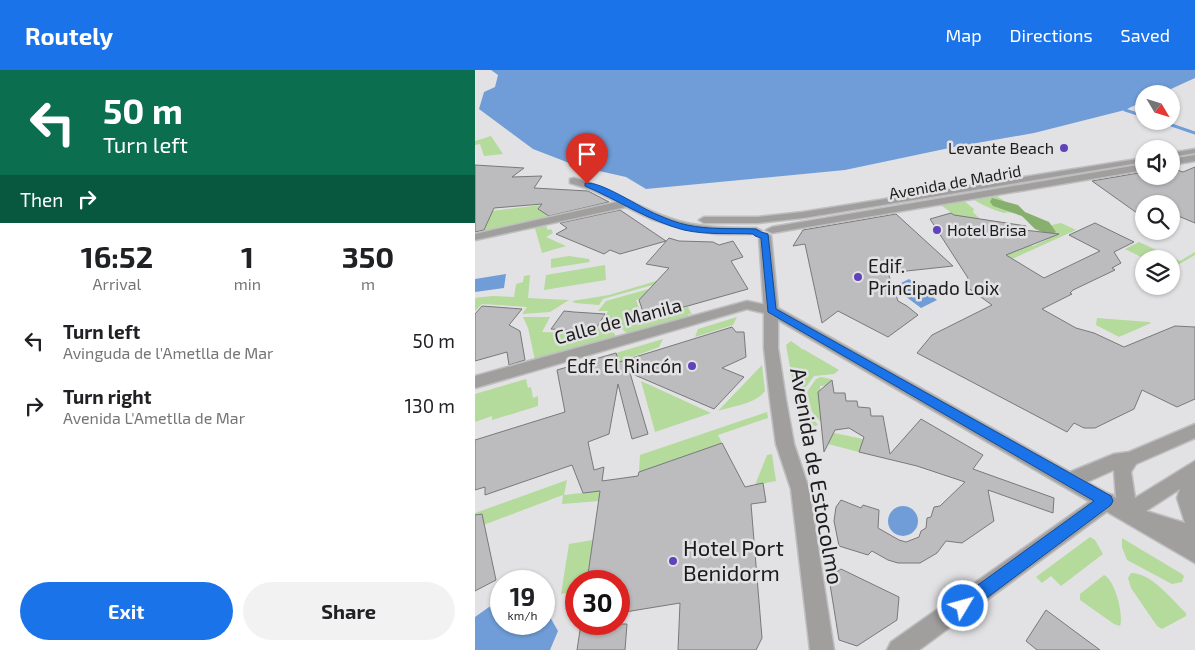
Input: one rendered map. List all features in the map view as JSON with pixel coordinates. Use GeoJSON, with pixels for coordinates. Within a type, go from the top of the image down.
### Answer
{"type":"FeatureCollection","features":[{"type":"Feature","properties":{"kind":"street"},"geometry":{"type":"LineString","coordinates":[[1180,154],[1195,152]]}},
{"type":"Feature","properties":{"kind":"street"},"geometry":{"type":"LineString","coordinates":[[1180,160],[1195,158]]}},
{"type":"Feature","properties":{"kind":"street"},"geometry":{"type":"LineString","coordinates":[[704,220],[758,220],[803,215],[1135,161]]}},
{"type":"Feature","properties":{"kind":"street","name":"Avenida de Madrid"},"geometry":{"type":"LineString","coordinates":[[574,181],[595,186],[655,217],[685,227],[703,230],[764,232],[1135,169]]}},
{"type":"Feature","properties":{"kind":"street"},"geometry":{"type":"LineString","coordinates":[[475,237],[629,203]]}},
{"type":"Feature","properties":{"kind":"street","name":"Avenida de Estocolmo"},"geometry":{"type":"LineString","coordinates":[[764,232],[771,310],[771,348],[778,400],[785,444],[800,488],[822,650]]}},
{"type":"Feature","properties":{"kind":"street","name":"Calle de Manila"},"geometry":{"type":"LineString","coordinates":[[475,382],[747,305],[771,310],[1127,513]]}},
{"type":"Feature","properties":{"kind":"street"},"geometry":{"type":"LineString","coordinates":[[1069,481],[1120,458],[1130,459],[1195,431]]}},
{"type":"Feature","properties":{"kind":"street"},"geometry":{"type":"LineString","coordinates":[[1127,513],[1122,470],[1130,459]]}},
{"type":"Feature","properties":{"kind":"street"},"geometry":{"type":"LineString","coordinates":[[1127,513],[1195,469]]}},
{"type":"Feature","properties":{"kind":"street"},"geometry":{"type":"LineString","coordinates":[[1195,469],[1186,498],[1195,524]]}},
{"type":"Feature","properties":{"kind":"street"},"geometry":{"type":"LineString","coordinates":[[1123,481],[1132,490],[1156,493]]}},
{"type":"Feature","properties":{"kind":"street"},"geometry":{"type":"LineString","coordinates":[[899,650],[963,606],[1105,501]]}},
{"type":"Feature","properties":{"kind":"street"},"geometry":{"type":"LineString","coordinates":[[1127,513],[1158,521],[1195,536]]}},
{"type":"Feature","properties":{"kind":"street"},"geometry":{"type":"LineString","coordinates":[[1127,513],[1195,553]]}},
{"type":"Feature","properties":{"kind":"green space"},"geometry":{"type":"Polygon","coordinates":[[[491,136],[503,154],[484,156],[480,144],[475,145],[475,141],[491,136]]]}},
{"type":"Feature","properties":{"kind":"green space"},"geometry":{"type":"Polygon","coordinates":[[[997,196],[1043,227],[1061,223],[1076,230],[1012,259],[941,205],[964,201],[974,209],[973,212],[981,220],[1033,246],[1048,239],[1046,232],[1026,218],[1004,213],[984,206],[974,200],[997,196]]]}},
{"type":"Feature","properties":{"kind":"green space"},"geometry":{"type":"Polygon","coordinates":[[[992,198],[1018,205],[1025,212],[1049,222],[1056,232],[1050,235],[1035,229],[1022,216],[993,206],[990,202],[992,198]]]}},
{"type":"Feature","properties":{"kind":"green space"},"geometry":{"type":"Polygon","coordinates":[[[541,205],[545,213],[551,217],[483,232],[488,221],[482,212],[541,205]]]}},
{"type":"Feature","properties":{"kind":"green space"},"geometry":{"type":"Polygon","coordinates":[[[546,226],[553,233],[546,237],[566,246],[542,253],[535,228],[546,226]]]}},
{"type":"Feature","properties":{"kind":"green space"},"geometry":{"type":"Polygon","coordinates":[[[1139,242],[1156,250],[1135,250],[1135,254],[1125,249],[1139,242]]]}},
{"type":"Feature","properties":{"kind":"green space"},"geometry":{"type":"Polygon","coordinates":[[[1195,252],[1195,255],[1180,264],[1180,261],[1195,252]]]}},
{"type":"Feature","properties":{"kind":"green space"},"geometry":{"type":"Polygon","coordinates":[[[569,256],[589,259],[590,262],[551,268],[551,259],[569,256]]]}},
{"type":"Feature","properties":{"kind":"green space"},"geometry":{"type":"Polygon","coordinates":[[[605,265],[606,280],[544,290],[546,275],[605,265]]]}},
{"type":"Feature","properties":{"kind":"green space"},"geometry":{"type":"Polygon","coordinates":[[[530,275],[528,298],[569,300],[550,312],[522,314],[527,307],[482,304],[475,311],[475,298],[492,296],[514,297],[516,284],[523,282],[524,276],[530,275]]]}},
{"type":"Feature","properties":{"kind":"green space"},"geometry":{"type":"Polygon","coordinates":[[[673,276],[674,279],[603,299],[599,305],[575,303],[572,301],[609,295],[673,276]]]}},
{"type":"Feature","properties":{"kind":"green space"},"geometry":{"type":"Polygon","coordinates":[[[656,287],[659,294],[636,300],[643,320],[688,307],[692,315],[689,314],[687,317],[628,334],[619,327],[603,320],[608,311],[598,311],[606,301],[656,287]]]}},
{"type":"Feature","properties":{"kind":"green space"},"geometry":{"type":"Polygon","coordinates":[[[523,317],[550,317],[542,332],[594,334],[600,325],[614,333],[616,337],[535,360],[528,328],[523,317]]]}},
{"type":"Feature","properties":{"kind":"green space"},"geometry":{"type":"Polygon","coordinates":[[[737,317],[733,325],[695,337],[698,329],[737,317]]]}},
{"type":"Feature","properties":{"kind":"green space"},"geometry":{"type":"Polygon","coordinates":[[[1097,318],[1151,323],[1119,337],[1096,325],[1097,318]]]}},
{"type":"Feature","properties":{"kind":"green space"},"geometry":{"type":"Polygon","coordinates":[[[663,339],[659,347],[619,362],[616,353],[663,339]]]}},
{"type":"Feature","properties":{"kind":"green space"},"geometry":{"type":"Polygon","coordinates":[[[791,341],[801,349],[839,370],[834,374],[814,376],[805,388],[794,389],[786,345],[791,341]]]}},
{"type":"Feature","properties":{"kind":"green space"},"geometry":{"type":"Polygon","coordinates":[[[762,365],[765,391],[750,402],[718,411],[762,365]]]}},
{"type":"Feature","properties":{"kind":"green space"},"geometry":{"type":"Polygon","coordinates":[[[821,377],[831,379],[832,385],[820,386],[822,423],[812,412],[807,392],[816,379],[821,377]]]}},
{"type":"Feature","properties":{"kind":"green space"},"geometry":{"type":"Polygon","coordinates":[[[526,379],[528,388],[531,387],[533,398],[538,396],[538,406],[492,420],[492,416],[475,422],[475,394],[526,379]]]}},
{"type":"Feature","properties":{"kind":"green space"},"geometry":{"type":"Polygon","coordinates":[[[641,381],[711,413],[655,432],[641,381]]]}},
{"type":"Feature","properties":{"kind":"green space"},"geometry":{"type":"Polygon","coordinates":[[[796,396],[804,396],[808,412],[818,425],[802,429],[796,396]]]}},
{"type":"Feature","properties":{"kind":"green space"},"geometry":{"type":"Polygon","coordinates":[[[767,412],[768,418],[718,435],[722,443],[639,472],[640,455],[767,412]]]}},
{"type":"Feature","properties":{"kind":"green space"},"geometry":{"type":"Polygon","coordinates":[[[834,433],[863,439],[859,452],[828,444],[834,433]]]}},
{"type":"Feature","properties":{"kind":"green space"},"geometry":{"type":"Polygon","coordinates":[[[772,454],[776,481],[755,485],[767,455],[772,454]]]}},
{"type":"Feature","properties":{"kind":"green space"},"geometry":{"type":"Polygon","coordinates":[[[567,480],[564,495],[600,491],[599,501],[562,504],[563,495],[475,528],[475,513],[567,480]]]}},
{"type":"Feature","properties":{"kind":"green space"},"geometry":{"type":"Polygon","coordinates":[[[1090,537],[1095,540],[1103,554],[1061,586],[1051,576],[1042,583],[1036,577],[1090,537]]]}},
{"type":"Feature","properties":{"kind":"green space"},"geometry":{"type":"Polygon","coordinates":[[[1122,538],[1182,574],[1184,576],[1182,582],[1172,584],[1127,560],[1122,547],[1122,538]]]}},
{"type":"Feature","properties":{"kind":"green space"},"geometry":{"type":"Polygon","coordinates":[[[593,540],[589,570],[565,570],[565,593],[561,594],[569,544],[593,540]]]}},
{"type":"Feature","properties":{"kind":"green space"},"geometry":{"type":"Polygon","coordinates":[[[1131,573],[1139,574],[1154,582],[1186,613],[1186,616],[1162,629],[1157,626],[1131,588],[1128,578],[1131,573]]]}},
{"type":"Feature","properties":{"kind":"green space"},"geometry":{"type":"Polygon","coordinates":[[[1104,575],[1112,584],[1118,598],[1121,614],[1120,626],[1114,624],[1080,600],[1080,594],[1104,575]]]}},
{"type":"Feature","properties":{"kind":"water"},"geometry":{"type":"Polygon","coordinates":[[[491,70],[1195,70],[1195,78],[1180,85],[1135,85],[1135,105],[1125,110],[1034,133],[954,147],[845,170],[646,189],[626,177],[577,166],[533,149],[479,109],[484,92],[495,87],[498,75],[491,70]]]}},
{"type":"Feature","properties":{"kind":"water"},"geometry":{"type":"Polygon","coordinates":[[[506,274],[504,288],[475,292],[475,279],[506,274]]]}},
{"type":"Feature","properties":{"kind":"water"},"geometry":{"type":"Polygon","coordinates":[[[909,279],[937,300],[921,308],[893,287],[909,279]]]}},
{"type":"Feature","properties":{"kind":"water"},"geometry":{"type":"Polygon","coordinates":[[[903,506],[909,507],[917,515],[917,527],[909,535],[903,536],[897,535],[889,527],[888,521],[889,515],[897,507],[903,506]]]}},
{"type":"Feature","properties":{"kind":"water"},"geometry":{"type":"Polygon","coordinates":[[[490,607],[490,635],[555,635],[555,626],[558,631],[550,650],[475,650],[475,617],[490,607]]]}},
{"type":"Feature","properties":{"kind":"building"},"geometry":{"type":"Polygon","coordinates":[[[475,165],[524,168],[512,177],[542,176],[534,188],[588,191],[609,202],[549,216],[538,209],[542,204],[494,208],[484,230],[475,232],[475,165]]]}},
{"type":"Feature","properties":{"kind":"building"},"geometry":{"type":"Polygon","coordinates":[[[1195,167],[1195,223],[1180,217],[1180,195],[1135,195],[1135,212],[1092,181],[1135,174],[1135,185],[1180,185],[1180,171],[1183,172],[1195,167]]]}},
{"type":"Feature","properties":{"kind":"building"},"geometry":{"type":"Polygon","coordinates":[[[620,210],[666,241],[620,254],[610,250],[604,254],[556,234],[567,228],[560,223],[620,210]]]}},
{"type":"Feature","properties":{"kind":"building"},"geometry":{"type":"Polygon","coordinates":[[[951,213],[1026,226],[1024,230],[1059,234],[1006,255],[1044,278],[1100,251],[1069,235],[1095,223],[1134,242],[1114,252],[1121,263],[1112,268],[1115,270],[1073,290],[1070,293],[1072,294],[1042,309],[1076,328],[1094,333],[1124,347],[1175,326],[1195,327],[1195,399],[1177,407],[1142,390],[1134,409],[1095,428],[1084,428],[1074,423],[1067,432],[917,353],[932,335],[992,305],[964,285],[968,278],[930,219],[951,213]]]}},
{"type":"Feature","properties":{"kind":"building"},"geometry":{"type":"Polygon","coordinates":[[[896,214],[953,266],[888,273],[898,301],[918,315],[888,337],[838,311],[822,323],[805,244],[793,246],[803,230],[896,214]]]}},
{"type":"Feature","properties":{"kind":"building"},"geometry":{"type":"Polygon","coordinates":[[[669,238],[679,241],[713,242],[719,245],[733,241],[743,257],[731,261],[748,289],[645,318],[639,300],[669,268],[646,264],[669,238]]]}},
{"type":"Feature","properties":{"kind":"building"},"geometry":{"type":"Polygon","coordinates":[[[482,306],[522,309],[509,325],[520,331],[525,360],[509,365],[507,352],[475,361],[475,314],[482,306]]]}},
{"type":"Feature","properties":{"kind":"building"},"geometry":{"type":"Polygon","coordinates":[[[564,311],[605,314],[594,332],[551,329],[564,311]]]}},
{"type":"Feature","properties":{"kind":"building"},"geometry":{"type":"Polygon","coordinates":[[[732,327],[736,332],[744,332],[746,357],[722,368],[744,377],[714,409],[630,373],[648,434],[632,439],[618,384],[609,434],[588,442],[594,470],[604,467],[602,481],[638,476],[639,472],[722,443],[745,487],[763,483],[766,502],[751,504],[762,638],[756,650],[678,650],[680,603],[630,611],[630,570],[589,570],[600,491],[583,493],[572,465],[485,495],[485,487],[475,490],[475,440],[565,412],[557,370],[616,353],[619,362],[732,327]]]}},
{"type":"Feature","properties":{"kind":"building"},"geometry":{"type":"Polygon","coordinates":[[[832,380],[834,393],[845,393],[846,401],[857,401],[858,407],[870,408],[871,416],[883,416],[890,454],[921,419],[983,455],[973,469],[1054,498],[1053,513],[988,490],[994,521],[962,543],[946,541],[937,553],[920,563],[898,563],[872,551],[868,555],[839,546],[834,521],[836,507],[841,500],[861,508],[863,505],[879,510],[878,528],[906,542],[919,537],[921,531],[926,528],[927,518],[931,517],[934,507],[940,506],[965,482],[917,466],[859,452],[864,437],[849,428],[835,430],[824,452],[818,392],[832,380]]]}},
{"type":"Feature","properties":{"kind":"building"},"geometry":{"type":"Polygon","coordinates":[[[482,514],[494,570],[490,570],[490,583],[475,591],[475,515],[482,514]]]}},
{"type":"Feature","properties":{"kind":"building"},"geometry":{"type":"Polygon","coordinates":[[[841,569],[899,597],[897,620],[857,646],[839,640],[829,578],[841,569]]]}},
{"type":"Feature","properties":{"kind":"building"},"geometry":{"type":"Polygon","coordinates":[[[1046,610],[1100,650],[1037,650],[1026,641],[1046,610]]]}},
{"type":"Feature","properties":{"kind":"building"},"geometry":{"type":"Polygon","coordinates":[[[579,635],[626,635],[625,650],[577,650],[579,635]]]}},
{"type":"Feature","properties":{"kind":"waterway"},"geometry":{"type":"LineString","coordinates":[[1125,110],[1135,113]]}},
{"type":"Feature","properties":{"kind":"waterway"},"geometry":{"type":"LineString","coordinates":[[1180,128],[1195,133]]}},
{"type":"Feature","properties":{"kind":"place","name":"Levante Beach"},"geometry":{"type":"Point","coordinates":[1064,148]}},
{"type":"Feature","properties":{"kind":"place","name":"Hotel Brisa"},"geometry":{"type":"Point","coordinates":[937,230]}},
{"type":"Feature","properties":{"kind":"place","name":"Edif. Principado Loix"},"geometry":{"type":"Point","coordinates":[858,277]}},
{"type":"Feature","properties":{"kind":"place","name":"Edf. El Rincón"},"geometry":{"type":"Point","coordinates":[692,366]}},
{"type":"Feature","properties":{"kind":"place","name":"Hotel Port Benidorm"},"geometry":{"type":"Point","coordinates":[673,561]}},
{"type":"Feature","properties":{"kind":"route"},"geometry":{"type":"LineString","coordinates":[[587,184],[614,195],[655,217],[685,227],[703,230],[756,231],[756,233],[765,236],[771,310],[1105,501],[963,606]]}}]}
